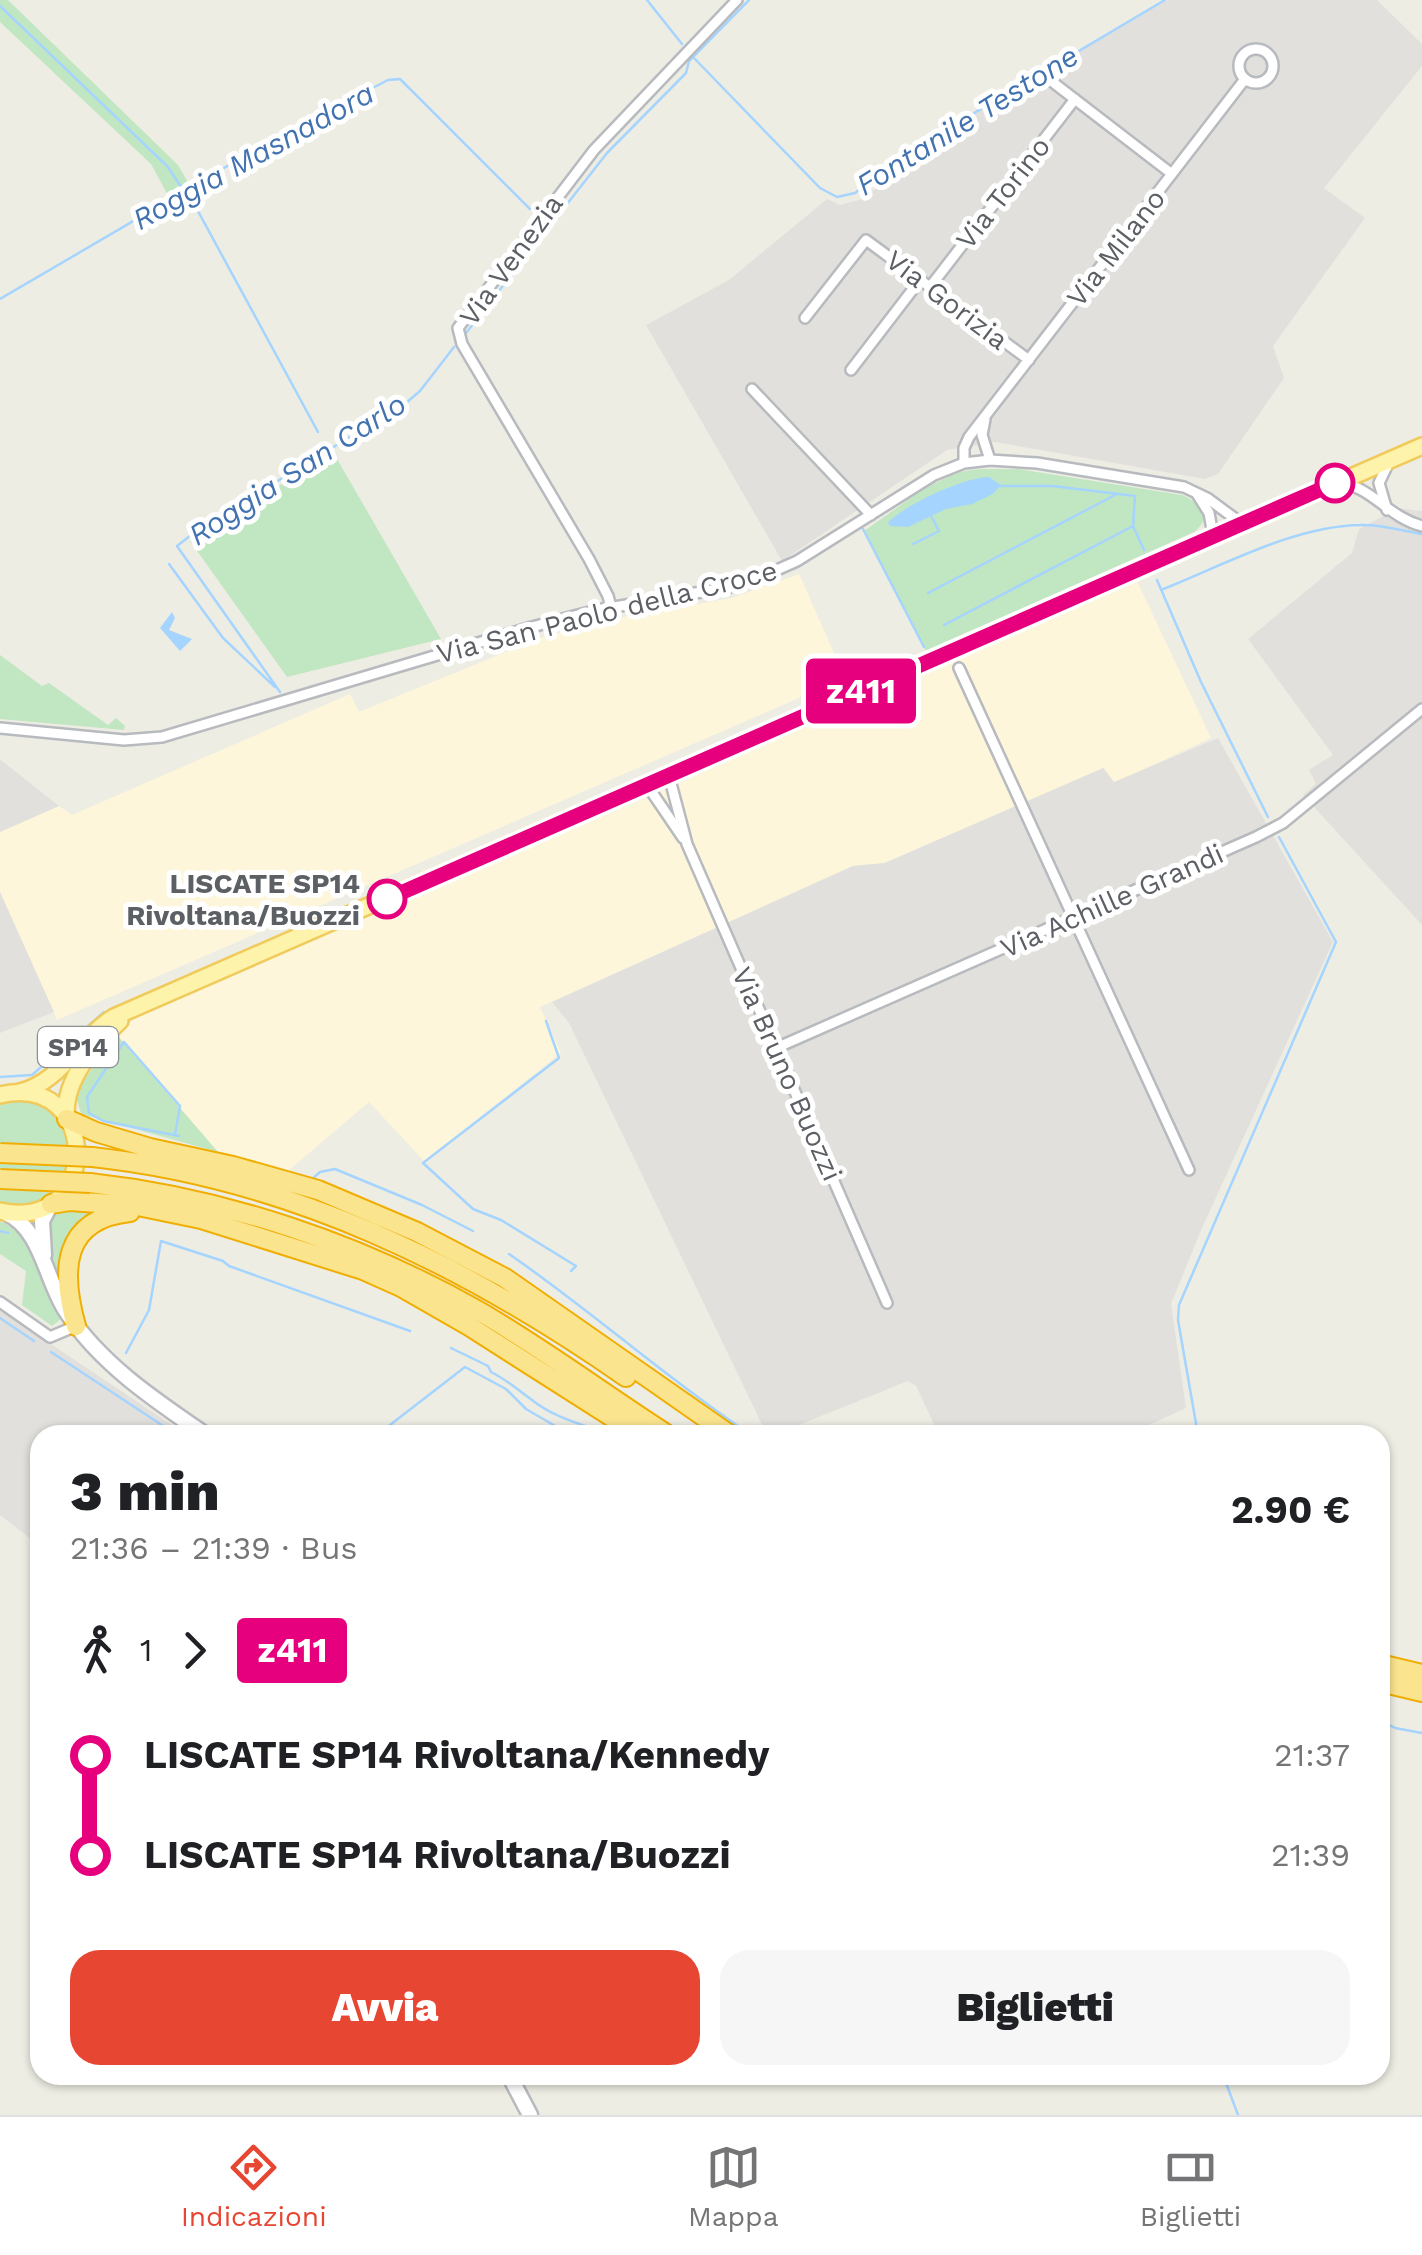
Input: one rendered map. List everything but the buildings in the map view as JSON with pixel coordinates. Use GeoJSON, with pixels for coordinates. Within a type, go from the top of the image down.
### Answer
{"type":"FeatureCollection","features":[{"type":"Feature","properties":{"kind":"highway"},"geometry":{"type":"LineString","coordinates":[[67,1118],[140,1146],[234,1166],[318,1190],[417,1232],[506,1278],[716,1425]]}},
{"type":"Feature","properties":{"kind":"highway"},"geometry":{"type":"LineString","coordinates":[[0,1153],[92,1157],[170,1168],[297,1202],[414,1251],[493,1291],[698,1425]]}},
{"type":"Feature","properties":{"kind":"highway"},"geometry":{"type":"LineString","coordinates":[[0,1179],[164,1193],[302,1231],[404,1273],[480,1312],[653,1425]]}},
{"type":"Feature","properties":{"kind":"highway"},"geometry":{"type":"LineString","coordinates":[[50,1204],[70,1201],[138,1206],[220,1225],[363,1270],[469,1326],[624,1425]]}},
{"type":"Feature","properties":{"kind":"highway"},"geometry":{"type":"LineString","coordinates":[[76,1326],[66,1286],[66,1267],[75,1243],[94,1223],[134,1212],[220,1225]]}},
{"type":"Feature","properties":{"kind":"highway"},"geometry":{"type":"LineString","coordinates":[[1390,1666],[1422,1674]]}},
{"type":"Feature","properties":{"kind":"highway"},"geometry":{"type":"LineString","coordinates":[[1390,1684],[1422,1692]]}},
{"type":"Feature","properties":{"kind":"main road","name":"SP14"},"geometry":{"type":"LineString","coordinates":[[8,1093],[42,1084],[100,1026],[141,1005],[1422,446]]}},
{"type":"Feature","properties":{"kind":"main road","name":"SP14"},"geometry":{"type":"LineString","coordinates":[[67,1118],[66,1099],[73,1082],[106,1035],[141,1005]]}},
{"type":"Feature","properties":{"kind":"main road"},"geometry":{"type":"LineString","coordinates":[[3,1212],[31,1212],[50,1204],[70,1184],[77,1163],[77,1140],[67,1118],[45,1099],[8,1093]]}},
{"type":"Feature","properties":{"kind":"main road"},"geometry":{"type":"LineString","coordinates":[[46,1271],[41,1226],[50,1204]]}},
{"type":"Feature","properties":{"kind":"main road"},"geometry":{"type":"LineString","coordinates":[[3,1212],[27,1230],[60,1302],[76,1326],[110,1362],[193,1425]]}},
{"type":"Feature","properties":{"kind":"main road"},"geometry":{"type":"LineString","coordinates":[[514,2085],[530,2115]]}},
{"type":"Feature","properties":{"kind":"street","name":"Via Venezia"},"geometry":{"type":"LineString","coordinates":[[611,608],[589,559],[462,344],[458,328],[594,150],[737,0]]}},
{"type":"Feature","properties":{"kind":"street"},"geometry":{"type":"LineString","coordinates":[[1046,76],[1172,174]]}},
{"type":"Feature","properties":{"kind":"street","name":"Via Milano"},"geometry":{"type":"LineString","coordinates":[[964,463],[967,440],[1245,79]]}},
{"type":"Feature","properties":{"kind":"street","name":"Via Torino"},"geometry":{"type":"LineString","coordinates":[[930,287],[1075,99]]}},
{"type":"Feature","properties":{"kind":"street","name":"Via Gorizia"},"geometry":{"type":"LineString","coordinates":[[805,318],[866,240],[1029,360]]}},
{"type":"Feature","properties":{"kind":"street"},"geometry":{"type":"LineString","coordinates":[[851,370],[920,280]]}},
{"type":"Feature","properties":{"kind":"street"},"geometry":{"type":"LineString","coordinates":[[752,389],[871,515]]}},
{"type":"Feature","properties":{"kind":"street"},"geometry":{"type":"LineString","coordinates":[[986,416],[982,434],[990,460]]}},
{"type":"Feature","properties":{"kind":"street"},"geometry":{"type":"LineString","coordinates":[[1389,512],[1380,483],[1382,472],[1393,458]]}},
{"type":"Feature","properties":{"kind":"street","name":"Via San Paolo della Croce"},"geometry":{"type":"LineString","coordinates":[[0,728],[116,740],[152,739],[528,628],[611,608],[730,587],[798,561],[934,475],[964,463],[1037,463],[1195,492],[1241,523]]}},
{"type":"Feature","properties":{"kind":"street"},"geometry":{"type":"LineString","coordinates":[[1335,483],[1356,487],[1389,512],[1422,526]]}},
{"type":"Feature","properties":{"kind":"street"},"geometry":{"type":"LineString","coordinates":[[1195,492],[1208,510],[1213,534]]}},
{"type":"Feature","properties":{"kind":"street"},"geometry":{"type":"LineString","coordinates":[[960,668],[1188,1170]]}},
{"type":"Feature","properties":{"kind":"street","name":"Via Achille Grandi"},"geometry":{"type":"LineString","coordinates":[[776,1048],[1075,919],[1283,822],[1422,709]]}},
{"type":"Feature","properties":{"kind":"street","name":"Via Bruno Buozzi"},"geometry":{"type":"LineString","coordinates":[[669,776],[687,844],[887,1304]]}},
{"type":"Feature","properties":{"kind":"street","name":"Via Bruno Buozzi"},"geometry":{"type":"LineString","coordinates":[[646,786],[687,844]]}},
{"type":"Feature","properties":{"kind":"street"},"geometry":{"type":"LineString","coordinates":[[0,1302],[50,1337],[76,1326]]}},
{"type":"Feature","properties":{"kind":"shaded area"},"geometry":{"type":"Polygon","coordinates":[[[1168,0],[1377,0],[1422,44],[1422,66],[1324,188],[1365,218],[1273,346],[1284,378],[1218,474],[1205,479],[995,442],[947,450],[782,561],[646,325],[729,280],[827,199],[840,205],[865,198],[886,179],[880,172],[986,105],[1168,0]]]}},
{"type":"Feature","properties":{"kind":"shaded area"},"geometry":{"type":"Polygon","coordinates":[[[1398,508],[1422,511],[1422,925],[1303,795],[1316,784],[1309,770],[1333,755],[1248,639],[1352,553],[1359,529],[1398,508]]]}},
{"type":"Feature","properties":{"kind":"shaded area"},"geometry":{"type":"Polygon","coordinates":[[[799,574],[845,678],[57,1020],[0,892],[0,832],[59,806],[72,815],[350,694],[359,712],[540,638],[600,621],[732,598],[799,574]]]}},
{"type":"Feature","properties":{"kind":"shaded area"},"geometry":{"type":"Polygon","coordinates":[[[1136,579],[1211,738],[1114,783],[1104,768],[884,863],[853,866],[540,1007],[561,1053],[424,1161],[369,1102],[288,1171],[218,1152],[117,1035],[141,1013],[637,802],[1136,579]]]}},
{"type":"Feature","properties":{"kind":"shaded area"},"geometry":{"type":"Polygon","coordinates":[[[1218,738],[1333,942],[1171,1304],[1186,1408],[1149,1425],[934,1425],[916,1386],[908,1381],[799,1425],[762,1425],[569,1023],[552,1002],[853,866],[885,863],[1103,768],[1114,782],[1218,738]]]}},
{"type":"Feature","properties":{"kind":"shaded area"},"geometry":{"type":"Polygon","coordinates":[[[1,760],[59,806],[0,832],[1,760]]]}},
{"type":"Feature","properties":{"kind":"shaded area"},"geometry":{"type":"Polygon","coordinates":[[[0,892],[54,1012],[0,1033],[0,892]]]}},
{"type":"Feature","properties":{"kind":"shaded area"},"geometry":{"type":"Polygon","coordinates":[[[0,1310],[172,1425],[30,1425],[30,1538],[0,1515],[0,1310]]]}},
{"type":"Feature","properties":{"kind":"green space"},"geometry":{"type":"Polygon","coordinates":[[[0,0],[8,0],[178,165],[194,193],[189,201],[180,204],[170,199],[151,164],[0,22],[0,0]]]}},
{"type":"Feature","properties":{"kind":"green space"},"geometry":{"type":"Polygon","coordinates":[[[333,452],[441,639],[287,677],[190,541],[333,452]]]}},
{"type":"Feature","properties":{"kind":"green space"},"geometry":{"type":"Polygon","coordinates":[[[1018,469],[1182,495],[1199,506],[1203,521],[1194,532],[926,651],[864,531],[948,477],[975,470],[1018,469]]]}},
{"type":"Feature","properties":{"kind":"green space"},"geometry":{"type":"Polygon","coordinates":[[[0,655],[42,686],[49,683],[108,725],[116,718],[125,726],[124,730],[0,719],[0,655]]]}},
{"type":"Feature","properties":{"kind":"green space"},"geometry":{"type":"Polygon","coordinates":[[[117,1035],[218,1152],[81,1114],[78,1088],[117,1035]]]}},
{"type":"Feature","properties":{"kind":"green space"},"geometry":{"type":"Polygon","coordinates":[[[0,1101],[32,1101],[48,1109],[66,1137],[67,1170],[60,1185],[49,1197],[32,1204],[0,1204],[0,1101]]]}},
{"type":"Feature","properties":{"kind":"green space"},"geometry":{"type":"Polygon","coordinates":[[[65,1208],[118,1209],[90,1219],[65,1296],[46,1240],[50,1217],[65,1208]]]}},
{"type":"Feature","properties":{"kind":"green space"},"geometry":{"type":"Polygon","coordinates":[[[0,1222],[23,1237],[38,1263],[61,1319],[52,1326],[22,1305],[26,1271],[0,1254],[0,1222]]]}},
{"type":"Feature","properties":{"kind":"water"},"geometry":{"type":"Polygon","coordinates":[[[989,477],[1001,485],[993,494],[972,504],[946,509],[908,527],[890,526],[888,522],[936,493],[989,477]]]}},
{"type":"Feature","properties":{"kind":"water"},"geometry":{"type":"Polygon","coordinates":[[[172,612],[175,618],[169,630],[192,639],[180,651],[160,628],[172,612]]]}},
{"type":"Feature","properties":{"kind":"waterway","name":"Fontanile Testone"},"geometry":{"type":"LineString","coordinates":[[647,0],[682,44]]}},
{"type":"Feature","properties":{"kind":"waterway","name":"Roggia San Carlo"},"geometry":{"type":"LineString","coordinates":[[466,333],[607,153],[686,73],[689,61],[749,0]]}},
{"type":"Feature","properties":{"kind":"waterway","name":"Fontanile Testone"},"geometry":{"type":"LineString","coordinates":[[693,57],[820,188],[837,197],[855,193],[915,148],[1165,0]]}},
{"type":"Feature","properties":{"kind":"waterway"},"geometry":{"type":"LineString","coordinates":[[0,6],[167,166],[199,213],[318,432]]}},
{"type":"Feature","properties":{"kind":"waterway","name":"Roggia Masnadora"},"geometry":{"type":"LineString","coordinates":[[0,299],[265,144],[388,80],[400,79],[530,209]]}},
{"type":"Feature","properties":{"kind":"waterway","name":"Roggia San Carlo"},"geometry":{"type":"LineString","coordinates":[[280,692],[177,546],[200,528],[406,403],[454,347]]}},
{"type":"Feature","properties":{"kind":"waterway"},"geometry":{"type":"LineString","coordinates":[[998,486],[1052,486],[1135,496],[1133,526],[1144,550]]}},
{"type":"Feature","properties":{"kind":"waterway"},"geometry":{"type":"LineString","coordinates":[[928,593],[1117,494]]}},
{"type":"Feature","properties":{"kind":"waterway"},"geometry":{"type":"LineString","coordinates":[[913,544],[939,531],[931,516]]}},
{"type":"Feature","properties":{"kind":"waterway"},"geometry":{"type":"LineString","coordinates":[[1161,590],[1310,532],[1368,525],[1422,534]]}},
{"type":"Feature","properties":{"kind":"waterway"},"geometry":{"type":"LineString","coordinates":[[944,625],[1133,526]]}},
{"type":"Feature","properties":{"kind":"waterway"},"geometry":{"type":"LineString","coordinates":[[863,529],[924,647]]}},
{"type":"Feature","properties":{"kind":"waterway"},"geometry":{"type":"LineString","coordinates":[[169,564],[223,638],[275,687]]}},
{"type":"Feature","properties":{"kind":"waterway"},"geometry":{"type":"LineString","coordinates":[[1157,580],[1201,682],[1268,817]]}},
{"type":"Feature","properties":{"kind":"waterway"},"geometry":{"type":"LineString","coordinates":[[1196,1425],[1178,1320],[1179,1305],[1336,942],[1279,837]]}},
{"type":"Feature","properties":{"kind":"waterway"},"geometry":{"type":"LineString","coordinates":[[0,1077],[32,1075],[104,1012]]}},
{"type":"Feature","properties":{"kind":"waterway"},"geometry":{"type":"LineString","coordinates":[[546,1021],[559,1058],[423,1163],[473,1209],[501,1220],[576,1266],[571,1271]]}},
{"type":"Feature","properties":{"kind":"waterway"},"geometry":{"type":"LineString","coordinates":[[175,1135],[180,1106],[124,1042],[87,1097],[89,1113],[103,1121],[179,1136]]}},
{"type":"Feature","properties":{"kind":"waterway"},"geometry":{"type":"LineString","coordinates":[[311,1180],[320,1172],[335,1169],[473,1231]]}},
{"type":"Feature","properties":{"kind":"waterway"},"geometry":{"type":"LineString","coordinates":[[0,1231],[8,1233]]}},
{"type":"Feature","properties":{"kind":"waterway"},"geometry":{"type":"LineString","coordinates":[[126,1353],[149,1310],[161,1241],[410,1331]]}},
{"type":"Feature","properties":{"kind":"waterway"},"geometry":{"type":"LineString","coordinates":[[509,1254],[737,1425]]}},
{"type":"Feature","properties":{"kind":"waterway"},"geometry":{"type":"LineString","coordinates":[[0,1318],[34,1341]]}},
{"type":"Feature","properties":{"kind":"waterway"},"geometry":{"type":"LineString","coordinates":[[451,1348],[488,1366],[491,1372],[548,1410],[583,1425]]}},
{"type":"Feature","properties":{"kind":"waterway"},"geometry":{"type":"LineString","coordinates":[[51,1352],[162,1425]]}},
{"type":"Feature","properties":{"kind":"waterway"},"geometry":{"type":"LineString","coordinates":[[390,1425],[465,1367],[506,1389],[526,1409],[554,1425]]}},
{"type":"Feature","properties":{"kind":"waterway"},"geometry":{"type":"LineString","coordinates":[[1390,1725],[1422,1733]]}},
{"type":"Feature","properties":{"kind":"waterway"},"geometry":{"type":"LineString","coordinates":[[1227,2085],[1238,2115]]}},
{"type":"Feature","properties":{"kind":"bus line","name":"z411"},"geometry":{"type":"LineString","coordinates":[[387,899],[1335,483]]}},
{"type":"Feature","properties":{"kind":"place","name":"LISCATE SP14 Rivoltana/Buozzi"},"geometry":{"type":"Point","coordinates":[387,899]}}]}
